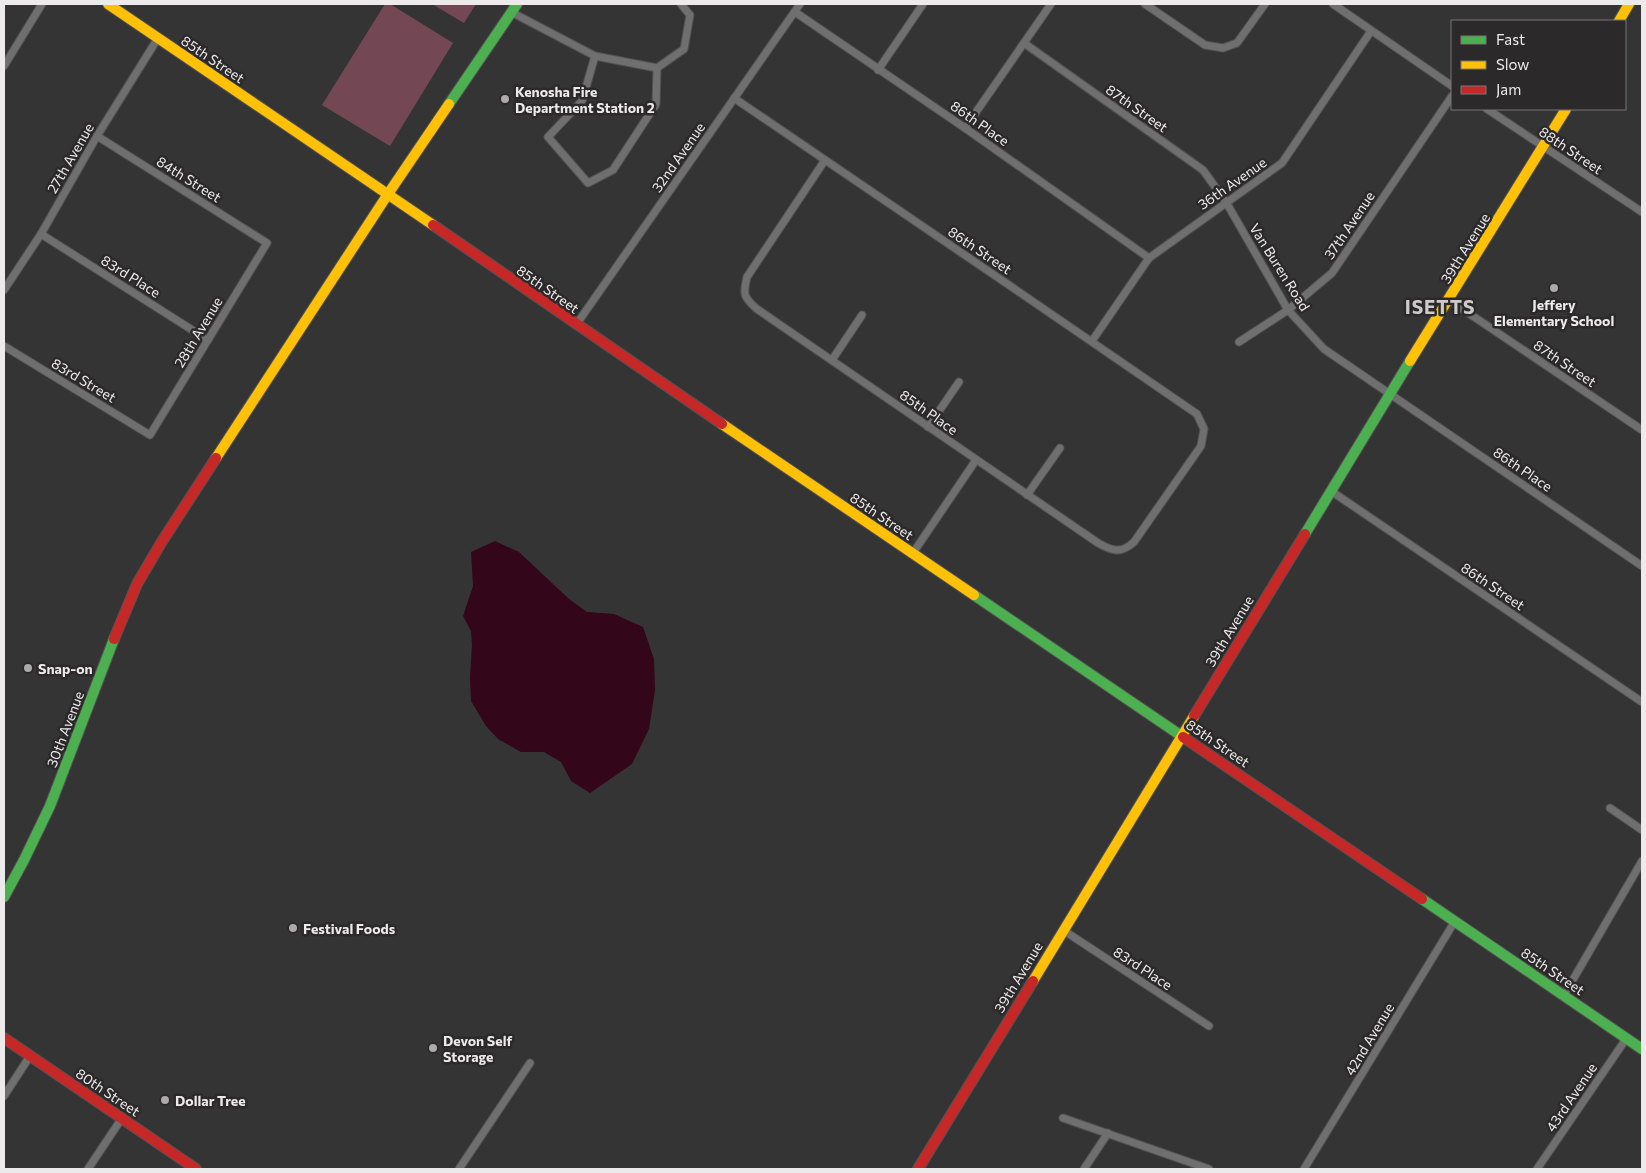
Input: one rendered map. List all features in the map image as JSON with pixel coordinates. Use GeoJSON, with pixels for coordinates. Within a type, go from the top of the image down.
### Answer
{"type":"FeatureCollection","features":[{"type":"Feature","properties":{"kind":"street"},"geometry":{"type":"LineString","coordinates":[[4,66],[42,4]]}},
{"type":"Feature","properties":{"kind":"street","name":"85th Street"},"geometry":{"type":"LineString","coordinates":[[108,4],[388,194],[576,325],[1564,994],[1642,1049]]}},
{"type":"Feature","properties":{"kind":"street"},"geometry":{"type":"LineString","coordinates":[[514,8],[595,56],[657,68],[684,49],[690,16],[681,4]]}},
{"type":"Feature","properties":{"kind":"street","name":"32nd Avenue"},"geometry":{"type":"LineString","coordinates":[[576,325],[800,4]]}},
{"type":"Feature","properties":{"kind":"street"},"geometry":{"type":"LineString","coordinates":[[878,70],[923,4]]}},
{"type":"Feature","properties":{"kind":"street"},"geometry":{"type":"LineString","coordinates":[[965,128],[1051,4]]}},
{"type":"Feature","properties":{"kind":"street"},"geometry":{"type":"LineString","coordinates":[[1145,4],[1205,45],[1223,48],[1237,43],[1265,4]]}},
{"type":"Feature","properties":{"kind":"street"},"geometry":{"type":"LineString","coordinates":[[1333,4],[1451,85]]}},
{"type":"Feature","properties":{"kind":"street"},"geometry":{"type":"LineString","coordinates":[[1620,20],[1629,4]]}},
{"type":"Feature","properties":{"kind":"street","name":"30th Avenue"},"geometry":{"type":"LineString","coordinates":[[4,897],[50,806],[122,617],[137,584],[161,543],[388,194],[514,8]]}},
{"type":"Feature","properties":{"kind":"street","name":"86th Place"},"geometry":{"type":"LineString","coordinates":[[795,12],[965,128],[1149,258]]}},
{"type":"Feature","properties":{"kind":"street","name":"36th Avenue"},"geometry":{"type":"LineString","coordinates":[[1092,342],[1149,258],[1282,163],[1371,31]]}},
{"type":"Feature","properties":{"kind":"street","name":"27th Avenue"},"geometry":{"type":"LineString","coordinates":[[4,290],[41,234],[97,136],[158,38]]}},
{"type":"Feature","properties":{"kind":"street","name":"87th Street"},"geometry":{"type":"LineString","coordinates":[[1024,44],[1203,170],[1226,202]]}},
{"type":"Feature","properties":{"kind":"street"},"geometry":{"type":"LineString","coordinates":[[595,56],[582,101],[548,137],[588,183],[612,170],[656,104],[657,68]]}},
{"type":"Feature","properties":{"kind":"street","name":"37th Avenue"},"geometry":{"type":"LineString","coordinates":[[1239,342],[1288,310],[1332,273],[1451,97]]}},
{"type":"Feature","properties":{"kind":"street","name":"86th Street"},"geometry":{"type":"LineString","coordinates":[[734,98],[1197,414],[1204,429],[1201,446],[1134,542],[1128,548],[1120,550]]}},
{"type":"Feature","properties":{"kind":"street","name":"88th Street"},"geometry":{"type":"LineString","coordinates":[[1489,110],[1642,212]]}},
{"type":"Feature","properties":{"kind":"street","name":"39th Avenue"},"geometry":{"type":"LineString","coordinates":[[918,1169],[1390,394],[1565,110]]}},
{"type":"Feature","properties":{"kind":"street","name":"84th Street"},"geometry":{"type":"LineString","coordinates":[[97,136],[267,243]]}},
{"type":"Feature","properties":{"kind":"street","name":"85th Place"},"geometry":{"type":"LineString","coordinates":[[825,160],[748,277],[744,289],[746,300],[1098,543],[1109,549],[1120,550]]}},
{"type":"Feature","properties":{"kind":"street","name":"Van Buren Road"},"geometry":{"type":"LineString","coordinates":[[1226,202],[1288,310],[1324,349],[1390,394]]}},
{"type":"Feature","properties":{"kind":"street","name":"83rd Place"},"geometry":{"type":"LineString","coordinates":[[41,234],[208,340]]}},
{"type":"Feature","properties":{"kind":"street","name":"28th Avenue"},"geometry":{"type":"LineString","coordinates":[[150,435],[267,243]]}},
{"type":"Feature","properties":{"kind":"street","name":"87th Street"},"geometry":{"type":"LineString","coordinates":[[1449,300],[1642,430]]}},
{"type":"Feature","properties":{"kind":"street"},"geometry":{"type":"LineString","coordinates":[[832,360],[862,314]]}},
{"type":"Feature","properties":{"kind":"street","name":"83rd Street"},"geometry":{"type":"LineString","coordinates":[[4,346],[150,435]]}},
{"type":"Feature","properties":{"kind":"street"},"geometry":{"type":"LineString","coordinates":[[928,427],[959,382]]}},
{"type":"Feature","properties":{"kind":"street","name":"86th Place"},"geometry":{"type":"LineString","coordinates":[[1390,394],[1642,566]]}},
{"type":"Feature","properties":{"kind":"street"},"geometry":{"type":"LineString","coordinates":[[1027,495],[1060,448]]}},
{"type":"Feature","properties":{"kind":"street"},"geometry":{"type":"LineString","coordinates":[[913,553],[976,460]]}},
{"type":"Feature","properties":{"kind":"street","name":"86th Street"},"geometry":{"type":"LineString","coordinates":[[1331,491],[1642,702]]}},
{"type":"Feature","properties":{"kind":"street"},"geometry":{"type":"LineString","coordinates":[[1610,808],[1642,830]]}},
{"type":"Feature","properties":{"kind":"street"},"geometry":{"type":"LineString","coordinates":[[1564,994],[1642,861]]}},
{"type":"Feature","properties":{"kind":"street","name":"42nd Avenue"},"geometry":{"type":"LineString","coordinates":[[1304,1169],[1455,921]]}},
{"type":"Feature","properties":{"kind":"street","name":"83rd Place"},"geometry":{"type":"LineString","coordinates":[[1063,930],[1209,1026]]}},
{"type":"Feature","properties":{"kind":"street","name":"80th Street"},"geometry":{"type":"LineString","coordinates":[[4,1038],[196,1169]]}},
{"type":"Feature","properties":{"kind":"street","name":"43rd Avenue"},"geometry":{"type":"LineString","coordinates":[[1538,1169],[1626,1039]]}},
{"type":"Feature","properties":{"kind":"street"},"geometry":{"type":"LineString","coordinates":[[4,1096],[30,1056]]}},
{"type":"Feature","properties":{"kind":"street"},"geometry":{"type":"LineString","coordinates":[[459,1169],[530,1063]]}},
{"type":"Feature","properties":{"kind":"street"},"geometry":{"type":"LineString","coordinates":[[88,1169],[122,1118]]}},
{"type":"Feature","properties":{"kind":"street"},"geometry":{"type":"LineString","coordinates":[[1063,1118],[1209,1169]]}},
{"type":"Feature","properties":{"kind":"street"},"geometry":{"type":"LineString","coordinates":[[1084,1169],[1108,1133]]}},
{"type":"Feature","properties":{"kind":"shaded area"},"geometry":{"type":"Polygon","coordinates":[[[385,4],[390,4],[453,43],[390,146],[322,105],[385,4]]]}},
{"type":"Feature","properties":{"kind":"shaded area"},"geometry":{"type":"Polygon","coordinates":[[[432,4],[476,4],[464,23],[432,4]]]}},
{"type":"Feature","properties":{"kind":"shaded area"},"geometry":{"type":"Polygon","coordinates":[[[495,541],[519,552],[569,599],[587,612],[614,614],[643,627],[654,659],[655,690],[649,729],[632,764],[590,793],[571,781],[561,762],[544,752],[521,752],[498,739],[486,726],[471,701],[471,631],[463,616],[473,586],[471,552],[495,541]]]}},
{"type":"Feature","properties":{"kind":"traffic: fast"},"geometry":{"type":"LineString","coordinates":[[449,104],[517,4]]}},
{"type":"Feature","properties":{"kind":"traffic: fast"},"geometry":{"type":"LineString","coordinates":[[1305,534],[1410,361]]}},
{"type":"Feature","properties":{"kind":"traffic: fast"},"geometry":{"type":"LineString","coordinates":[[974,595],[1183,737]]}},
{"type":"Feature","properties":{"kind":"traffic: fast"},"geometry":{"type":"LineString","coordinates":[[4,897],[50,806],[114,639]]}},
{"type":"Feature","properties":{"kind":"traffic: fast"},"geometry":{"type":"LineString","coordinates":[[1422,899],[1642,1049]]}},
{"type":"Feature","properties":{"kind":"traffic: slow"},"geometry":{"type":"LineString","coordinates":[[108,4],[433,225]]}},
{"type":"Feature","properties":{"kind":"traffic: slow"},"geometry":{"type":"LineString","coordinates":[[1620,20],[1629,4]]}},
{"type":"Feature","properties":{"kind":"traffic: slow"},"geometry":{"type":"LineString","coordinates":[[216,458],[449,104]]}},
{"type":"Feature","properties":{"kind":"traffic: slow"},"geometry":{"type":"LineString","coordinates":[[1410,361],[1565,110]]}},
{"type":"Feature","properties":{"kind":"traffic: slow"},"geometry":{"type":"LineString","coordinates":[[722,424],[974,595]]}},
{"type":"Feature","properties":{"kind":"traffic: slow"},"geometry":{"type":"LineString","coordinates":[[1033,981],[1194,716]]}},
{"type":"Feature","properties":{"kind":"traffic: jam"},"geometry":{"type":"LineString","coordinates":[[433,225],[722,424]]}},
{"type":"Feature","properties":{"kind":"traffic: jam"},"geometry":{"type":"LineString","coordinates":[[114,639],[137,584],[216,458]]}},
{"type":"Feature","properties":{"kind":"traffic: jam"},"geometry":{"type":"LineString","coordinates":[[1194,716],[1305,534]]}},
{"type":"Feature","properties":{"kind":"traffic: jam"},"geometry":{"type":"LineString","coordinates":[[1183,737],[1422,899]]}},
{"type":"Feature","properties":{"kind":"traffic: jam"},"geometry":{"type":"LineString","coordinates":[[918,1169],[1033,981]]}},
{"type":"Feature","properties":{"kind":"traffic: jam"},"geometry":{"type":"LineString","coordinates":[[4,1038],[196,1169]]}},
{"type":"Feature","properties":{"kind":"place","name":"Kenosha Fire Department Station 2"},"geometry":{"type":"Point","coordinates":[505,99]}},
{"type":"Feature","properties":{"kind":"place","name":"Jeffery Elementary School"},"geometry":{"type":"Point","coordinates":[1554,288]}},
{"type":"Feature","properties":{"kind":"place","name":"Snap-on"},"geometry":{"type":"Point","coordinates":[28,668]}},
{"type":"Feature","properties":{"kind":"place","name":"Festival Foods"},"geometry":{"type":"Point","coordinates":[293,928]}},
{"type":"Feature","properties":{"kind":"place","name":"Devon Self Storage"},"geometry":{"type":"Point","coordinates":[433,1048]}},
{"type":"Feature","properties":{"kind":"place","name":"Dollar Tree"},"geometry":{"type":"Point","coordinates":[165,1100]}},
{"type":"Feature","properties":{"kind":"district","name":"ISETTS"},"geometry":{"type":"Point","coordinates":[1440,306]}}]}
